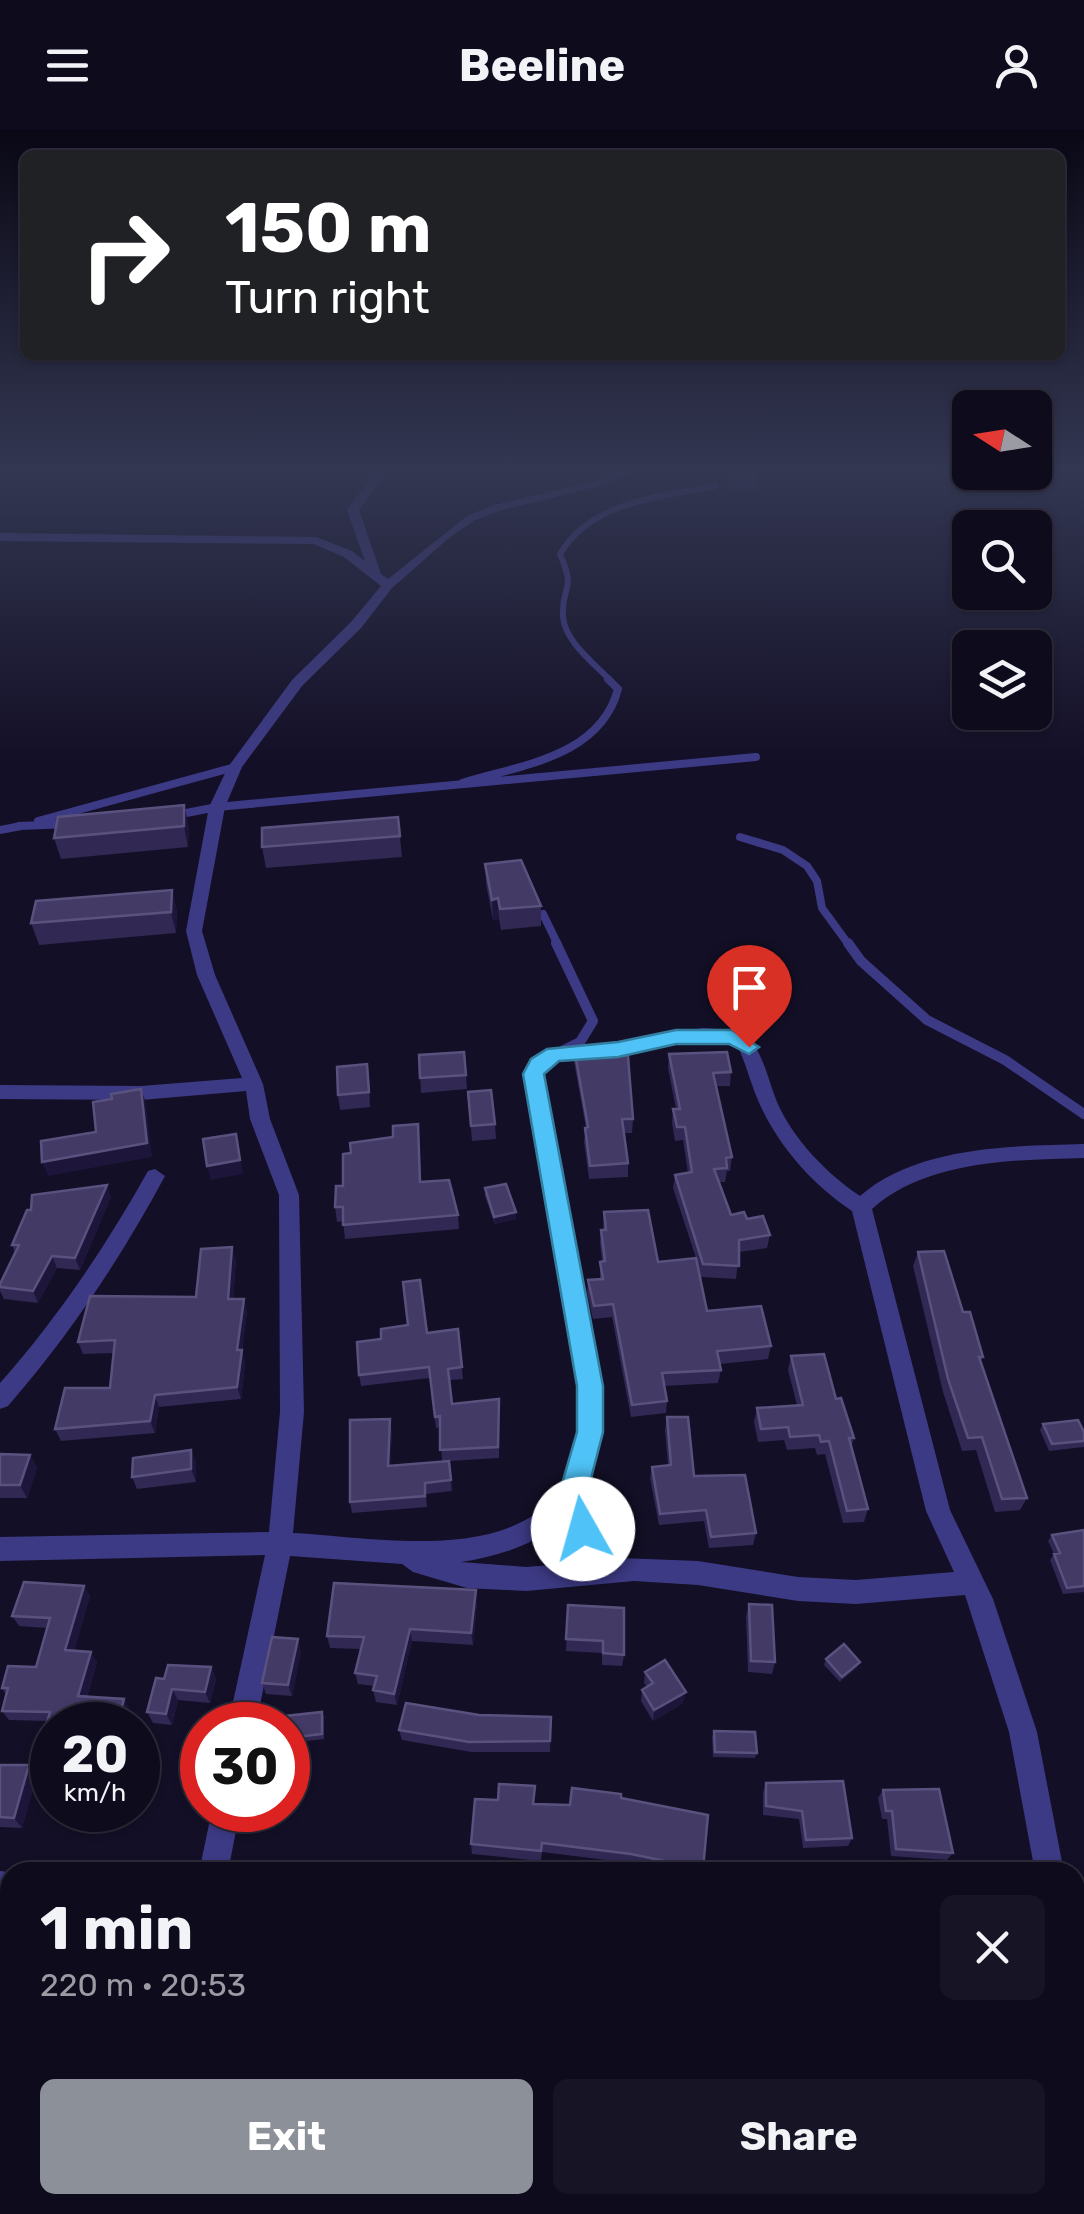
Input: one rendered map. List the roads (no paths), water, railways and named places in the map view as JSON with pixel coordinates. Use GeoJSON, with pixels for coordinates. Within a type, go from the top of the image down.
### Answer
{"type":"FeatureCollection","features":[{"type":"Feature","properties":{"kind":"street"},"geometry":{"type":"LineString","coordinates":[[362,567],[382,580]]}},
{"type":"Feature","properties":{"kind":"street"},"geometry":{"type":"LineString","coordinates":[[377,567],[382,580]]}},
{"type":"Feature","properties":{"kind":"street"},"geometry":{"type":"LineString","coordinates":[[247,1702],[280,1544],[292,1412],[289,1196],[264,1132],[254,1084],[206,975],[194,931],[217,806],[234,767],[297,682],[356,625],[382,580],[400,567]]}},
{"type":"Feature","properties":{"kind":"street"},"geometry":{"type":"LineString","coordinates":[[0,1549],[280,1544],[399,1556],[451,1552],[511,1538],[548,1518],[573,1494],[590,1432],[590,1386],[551,1155],[533,1082],[539,1064],[555,1054],[618,1050],[676,1037],[721,1036],[742,1041],[749,1047],[770,1107],[792,1143],[816,1174],[862,1207],[938,1511],[972,1582],[1023,1732],[1048,1862]]}},
{"type":"Feature","properties":{"kind":"street"},"geometry":{"type":"LineString","coordinates":[[0,1092],[141,1093],[254,1084]]}},
{"type":"Feature","properties":{"kind":"street"},"geometry":{"type":"LineString","coordinates":[[862,1207],[869,1198],[908,1177],[982,1159],[1084,1151]]}},
{"type":"Feature","properties":{"kind":"street"},"geometry":{"type":"LineString","coordinates":[[0,1398],[43,1350],[132,1218],[155,1176]]}},
{"type":"Feature","properties":{"kind":"street"},"geometry":{"type":"LineString","coordinates":[[573,1494],[593,1552],[617,1570]]}},
{"type":"Feature","properties":{"kind":"street"},"geometry":{"type":"LineString","coordinates":[[399,1556],[468,1576],[526,1579],[617,1570],[698,1573],[798,1589],[856,1592],[972,1582]]}},
{"type":"Feature","properties":{"kind":"street"},"geometry":{"type":"LineString","coordinates":[[216,1862],[222,1832]]}},
{"type":"Feature","properties":{"kind":"lane"},"geometry":{"type":"LineString","coordinates":[[448,788],[573,748],[601,726],[616,703],[618,689],[578,647],[565,626],[562,614],[571,578],[566,567]]}},
{"type":"Feature","properties":{"kind":"lane"},"geometry":{"type":"LineString","coordinates":[[165,816],[217,806],[756,757]]}},
{"type":"Feature","properties":{"kind":"lane"},"geometry":{"type":"LineString","coordinates":[[0,830],[234,767]]}},
{"type":"Feature","properties":{"kind":"lane"},"geometry":{"type":"LineString","coordinates":[[20,826],[84,823]]}},
{"type":"Feature","properties":{"kind":"lane"},"geometry":{"type":"LineString","coordinates":[[740,837],[783,850],[806,866],[817,882],[822,908],[861,961],[927,1020],[1006,1060],[1084,1114]]}},
{"type":"Feature","properties":{"kind":"lane"},"geometry":{"type":"LineString","coordinates":[[543,914],[592,1021],[580,1042],[555,1054]]}}]}
